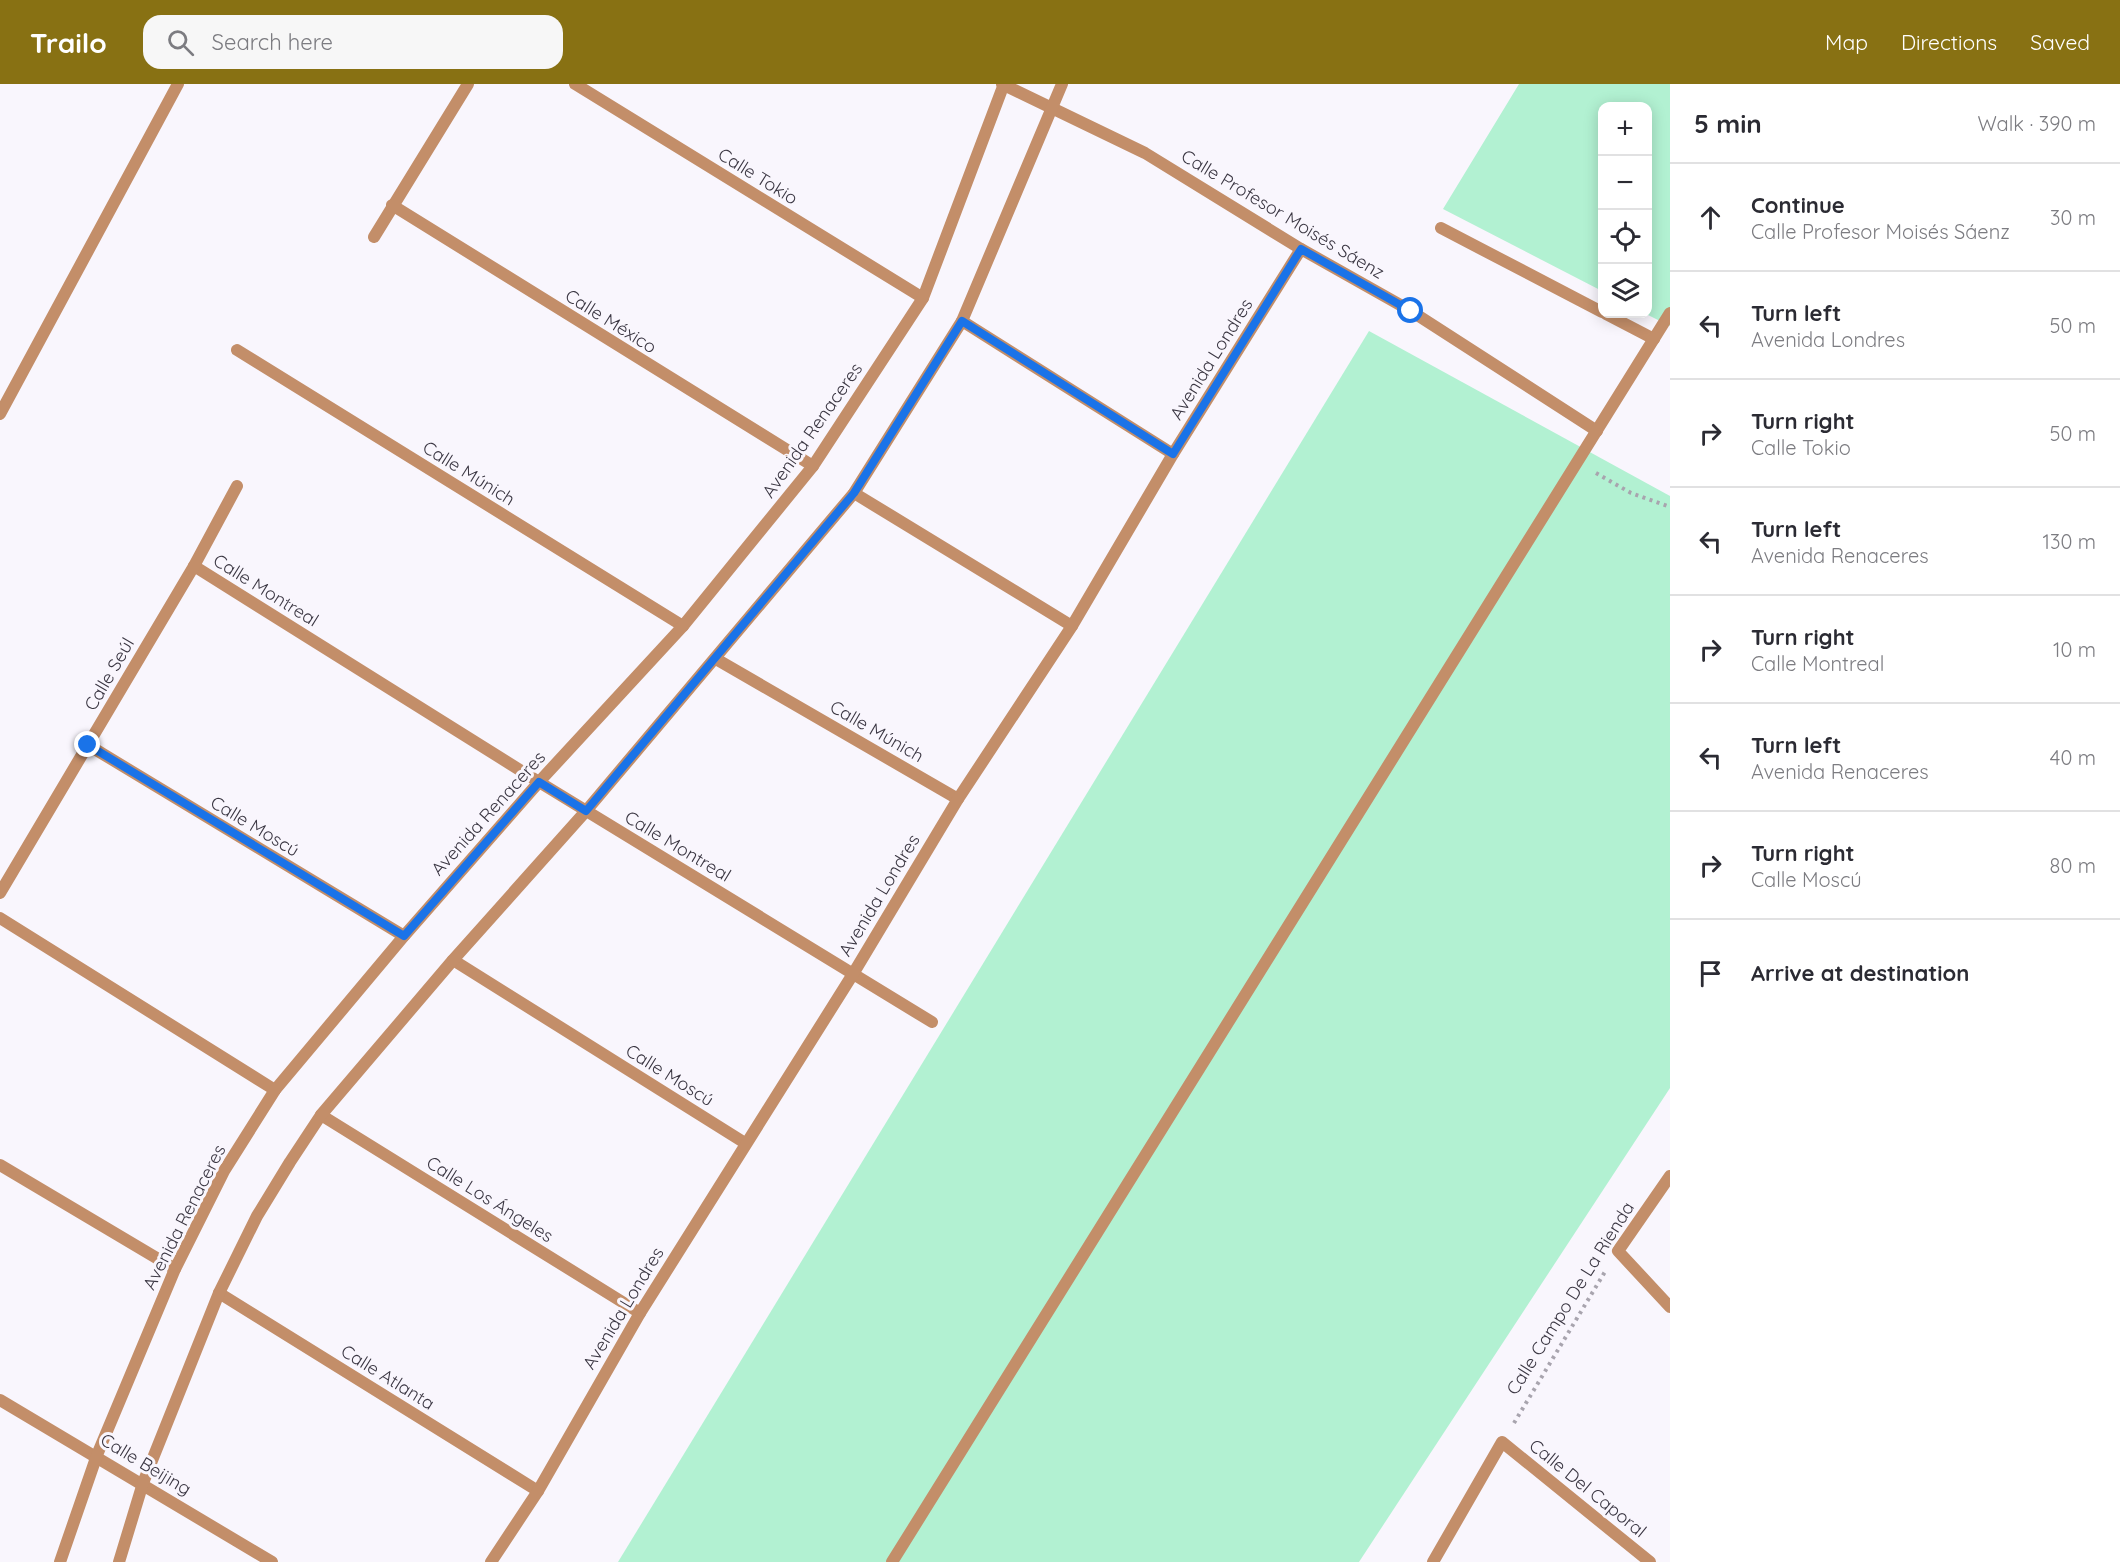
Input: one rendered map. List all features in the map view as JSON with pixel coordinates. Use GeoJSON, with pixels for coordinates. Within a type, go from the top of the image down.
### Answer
{"type":"FeatureCollection","features":[{"type":"Feature","properties":{"kind":"street"},"geometry":{"type":"LineString","coordinates":[[0,414],[177,84]]}},
{"type":"Feature","properties":{"kind":"street"},"geometry":{"type":"LineString","coordinates":[[374,237],[468,84]]}},
{"type":"Feature","properties":{"kind":"street","name":"Calle Tokio"},"geometry":{"type":"LineString","coordinates":[[575,84],[923,298]]}},
{"type":"Feature","properties":{"kind":"street","name":"Avenida Renaceres"},"geometry":{"type":"LineString","coordinates":[[60,1562],[97,1455],[176,1269],[224,1171],[275,1090],[404,936],[539,782],[683,626],[813,466],[923,298],[1003,84]]}},
{"type":"Feature","properties":{"kind":"street","name":"Calle Profesor Moisés Sáenz"},"geometry":{"type":"LineString","coordinates":[[1003,84],[1145,153],[1301,249],[1411,311],[1598,430]]}},
{"type":"Feature","properties":{"kind":"street"},"geometry":{"type":"LineString","coordinates":[[120,1562],[144,1483],[219,1293],[257,1216],[321,1115],[453,960],[586,811],[854,493],[962,321],[1062,84]]}},
{"type":"Feature","properties":{"kind":"street","name":"Calle México"},"geometry":{"type":"LineString","coordinates":[[392,205],[813,466]]}},
{"type":"Feature","properties":{"kind":"street"},"geometry":{"type":"LineString","coordinates":[[1441,228],[1598,310]]}},
{"type":"Feature","properties":{"kind":"street","name":"Avenida Londres"},"geometry":{"type":"LineString","coordinates":[[492,1562],[538,1491],[640,1313],[853,974],[958,799],[1072,626],[1173,454],[1301,249]]}},
{"type":"Feature","properties":{"kind":"street"},"geometry":{"type":"LineString","coordinates":[[892,1562],[1670,313]]}},
{"type":"Feature","properties":{"kind":"street"},"geometry":{"type":"LineString","coordinates":[[1614,318],[1654,339]]}},
{"type":"Feature","properties":{"kind":"street"},"geometry":{"type":"LineString","coordinates":[[962,321],[1173,454]]}},
{"type":"Feature","properties":{"kind":"street","name":"Calle Múnich"},"geometry":{"type":"LineString","coordinates":[[237,350],[683,626]]}},
{"type":"Feature","properties":{"kind":"street","name":"Calle Seúl"},"geometry":{"type":"LineString","coordinates":[[0,893],[194,566],[237,486]]}},
{"type":"Feature","properties":{"kind":"street"},"geometry":{"type":"LineString","coordinates":[[854,493],[1072,626]]}},
{"type":"Feature","properties":{"kind":"street","name":"Calle Montreal"},"geometry":{"type":"LineString","coordinates":[[194,566],[539,782],[932,1022]]}},
{"type":"Feature","properties":{"kind":"street","name":"Calle Múnich"},"geometry":{"type":"LineString","coordinates":[[716,658],[958,799]]}},
{"type":"Feature","properties":{"kind":"street","name":"Calle Moscú"},"geometry":{"type":"LineString","coordinates":[[88,745],[404,936]]}},
{"type":"Feature","properties":{"kind":"street"},"geometry":{"type":"LineString","coordinates":[[0,918],[275,1090]]}},
{"type":"Feature","properties":{"kind":"street","name":"Calle Moscú"},"geometry":{"type":"LineString","coordinates":[[453,960],[745,1143]]}},
{"type":"Feature","properties":{"kind":"street","name":"Calle Los Ángeles"},"geometry":{"type":"LineString","coordinates":[[321,1115],[640,1313]]}},
{"type":"Feature","properties":{"kind":"street"},"geometry":{"type":"LineString","coordinates":[[0,1165],[176,1269]]}},
{"type":"Feature","properties":{"kind":"street","name":"Calle Campo De La Rienda"},"geometry":{"type":"LineString","coordinates":[[1618,1251],[1670,1176]]}},
{"type":"Feature","properties":{"kind":"street"},"geometry":{"type":"LineString","coordinates":[[1618,1251],[1670,1307]]}},
{"type":"Feature","properties":{"kind":"street","name":"Calle Atlanta"},"geometry":{"type":"LineString","coordinates":[[219,1293],[538,1491]]}},
{"type":"Feature","properties":{"kind":"street","name":"Calle Beijing"},"geometry":{"type":"LineString","coordinates":[[0,1400],[97,1455],[272,1562]]}},
{"type":"Feature","properties":{"kind":"street"},"geometry":{"type":"LineString","coordinates":[[1432,1562],[1502,1442]]}},
{"type":"Feature","properties":{"kind":"street","name":"Calle Del Caporal"},"geometry":{"type":"LineString","coordinates":[[1502,1442],[1650,1562]]}},
{"type":"Feature","properties":{"kind":"path"},"geometry":{"type":"LineString","coordinates":[[1577,463],[1631,493],[1670,507]]}},
{"type":"Feature","properties":{"kind":"path","name":"Calle Campo De La Rienda"},"geometry":{"type":"LineString","coordinates":[[1502,1442],[1618,1251]]}},
{"type":"Feature","properties":{"kind":"green space"},"geometry":{"type":"Polygon","coordinates":[[[1519,84],[1670,84],[1670,326],[1652,317],[1652,102],[1598,102],[1598,289],[1443,209],[1519,84]]]}},
{"type":"Feature","properties":{"kind":"green space"},"geometry":{"type":"Polygon","coordinates":[[[1369,331],[1670,496],[1670,1088],[1359,1562],[618,1562],[1369,331]]]}},
{"type":"Feature","properties":{"kind":"route"},"geometry":{"type":"LineString","coordinates":[[88,745],[263,853],[404,936],[539,782],[586,811],[854,493],[962,321],[1173,454],[1301,249],[1411,311]]}}]}
